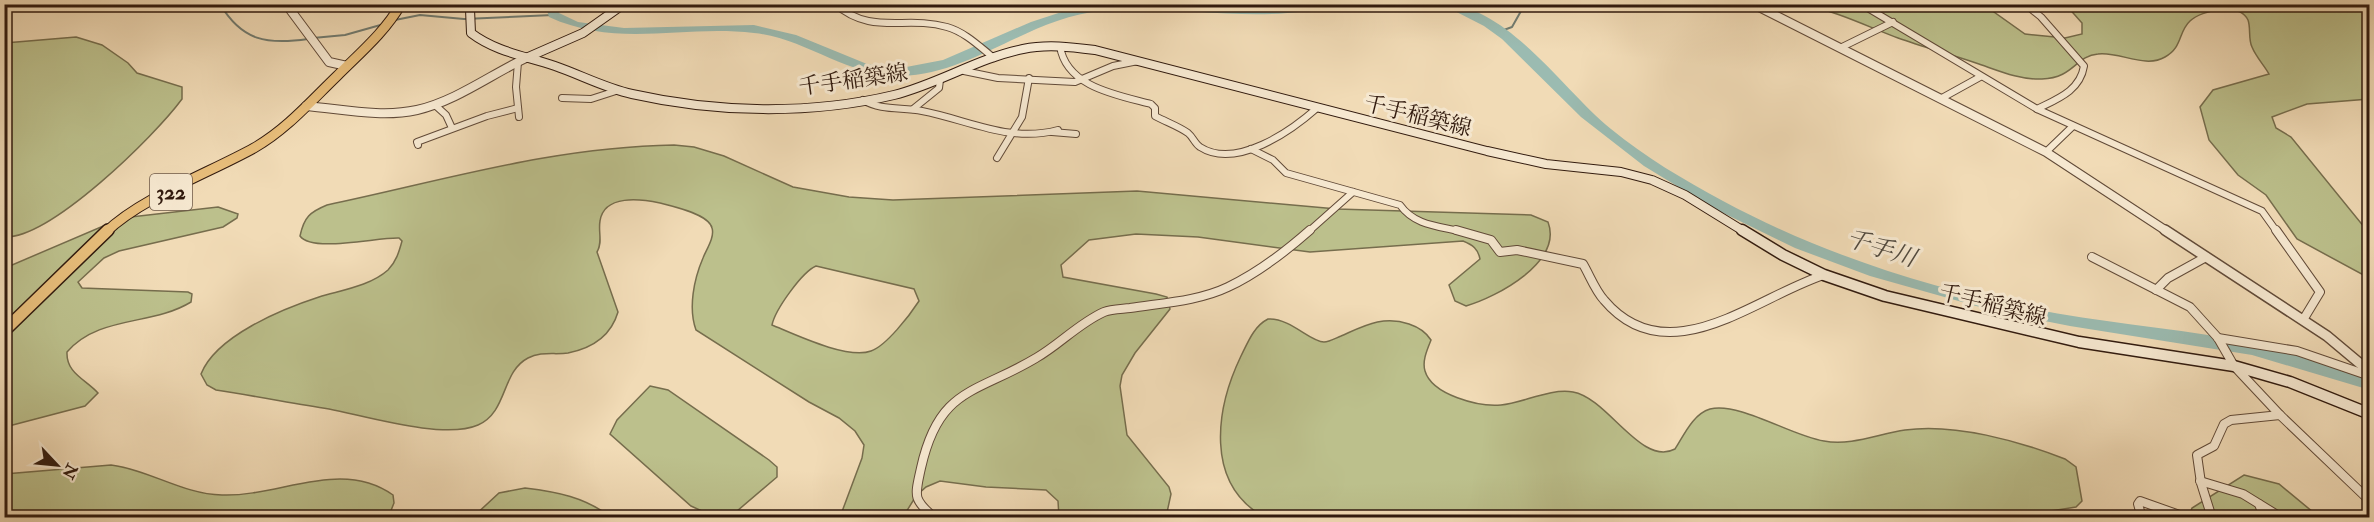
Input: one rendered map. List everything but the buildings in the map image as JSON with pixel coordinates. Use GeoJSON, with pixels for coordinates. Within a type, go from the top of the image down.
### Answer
{"type":"FeatureCollection","features":[{"type":"Feature","properties":{"kind":"highway","name":"322"},"geometry":{"type":"LineString","coordinates":[[4,331],[110,228],[152,201],[256,147],[288,124],[384,28],[401,4]]}},
{"type":"Feature","properties":{"kind":"main road","name":"千手稲築線"},"geometry":{"type":"LineString","coordinates":[[466,4],[470,9],[471,33],[480,41],[522,60],[547,63],[619,90],[702,105],[744,108],[863,100],[892,95],[940,80],[964,71],[990,56],[1031,48],[1060,46],[1095,50],[1497,154],[1546,164],[1621,172],[1652,180],[1685,195],[1783,255],[1824,275],[1885,296],[2001,326],[2079,342],[2233,364],[2290,382],[2370,414]]}},
{"type":"Feature","properties":{"kind":"main road"},"geometry":{"type":"LineString","coordinates":[[522,60],[583,33],[624,4]]}},
{"type":"Feature","properties":{"kind":"street"},"geometry":{"type":"LineString","coordinates":[[4,9],[17,4]]}},
{"type":"Feature","properties":{"kind":"street"},"geometry":{"type":"LineString","coordinates":[[286,4],[329,62],[347,66]]}},
{"type":"Feature","properties":{"kind":"street"},"geometry":{"type":"LineString","coordinates":[[835,4],[845,15],[865,23],[938,25],[953,29],[990,56]]}},
{"type":"Feature","properties":{"kind":"street"},"geometry":{"type":"LineString","coordinates":[[1753,4],[2046,152],[2327,336],[2370,372]]}},
{"type":"Feature","properties":{"kind":"street"},"geometry":{"type":"LineString","coordinates":[[1861,4],[2037,109],[2262,212],[2318,286],[2317,297],[2303,320]]}},
{"type":"Feature","properties":{"kind":"street"},"geometry":{"type":"LineString","coordinates":[[2025,4],[2041,17],[2084,66],[2084,76],[2078,84],[2037,109]]}},
{"type":"Feature","properties":{"kind":"street"},"geometry":{"type":"LineString","coordinates":[[1840,48],[1893,22]]}},
{"type":"Feature","properties":{"kind":"street"},"geometry":{"type":"LineString","coordinates":[[1060,46],[1062,59],[1092,88],[1102,93],[1126,95],[1151,104],[1155,108],[1155,116],[1191,134],[1197,139],[1198,146],[1231,152],[1251,149],[1308,116],[1317,108]]}},
{"type":"Feature","properties":{"kind":"street"},"geometry":{"type":"LineString","coordinates":[[306,106],[389,113],[435,105],[522,60]]}},
{"type":"Feature","properties":{"kind":"street"},"geometry":{"type":"LineString","coordinates":[[519,117],[516,87],[522,60]]}},
{"type":"Feature","properties":{"kind":"street"},"geometry":{"type":"LineString","coordinates":[[964,71],[998,78],[1075,82],[1113,66],[1138,61]]}},
{"type":"Feature","properties":{"kind":"street"},"geometry":{"type":"LineString","coordinates":[[1942,98],[1980,77]]}},
{"type":"Feature","properties":{"kind":"street"},"geometry":{"type":"LineString","coordinates":[[997,158],[1025,108],[1029,78]]}},
{"type":"Feature","properties":{"kind":"street"},"geometry":{"type":"LineString","coordinates":[[913,110],[939,88],[940,80]]}},
{"type":"Feature","properties":{"kind":"street"},"geometry":{"type":"LineString","coordinates":[[562,98],[591,99],[619,90]]}},
{"type":"Feature","properties":{"kind":"street"},"geometry":{"type":"LineString","coordinates":[[863,100],[875,107],[913,110],[1011,134],[1037,135],[1055,131],[1076,134]]}},
{"type":"Feature","properties":{"kind":"street"},"geometry":{"type":"LineString","coordinates":[[435,105],[446,115],[452,128]]}},
{"type":"Feature","properties":{"kind":"street"},"geometry":{"type":"LineString","coordinates":[[418,145],[417,142],[452,128],[518,108]]}},
{"type":"Feature","properties":{"kind":"street"},"geometry":{"type":"LineString","coordinates":[[2046,152],[2073,126]]}},
{"type":"Feature","properties":{"kind":"street"},"geometry":{"type":"LineString","coordinates":[[1251,149],[1273,160],[1286,173],[1400,205],[1408,216],[1419,222],[1483,236],[1491,240],[1500,252],[1517,250],[1583,264],[1596,292],[1617,315],[1654,333],[1700,328],[1736,317],[1806,280],[1824,275]]}},
{"type":"Feature","properties":{"kind":"street"},"geometry":{"type":"LineString","coordinates":[[935,518],[918,504],[915,496],[932,434],[938,421],[953,402],[969,390],[1035,359],[1104,312],[1192,298],[1227,288],[1284,253],[1353,192]]}},
{"type":"Feature","properties":{"kind":"street"},"geometry":{"type":"LineString","coordinates":[[2092,257],[2190,307],[2219,340],[2233,364],[2280,415],[2370,501]]}},
{"type":"Feature","properties":{"kind":"street"},"geometry":{"type":"LineString","coordinates":[[2156,290],[2169,278],[2205,257]]}},
{"type":"Feature","properties":{"kind":"street"},"geometry":{"type":"LineString","coordinates":[[2219,340],[2297,351],[2370,376]]}},
{"type":"Feature","properties":{"kind":"street"},"geometry":{"type":"LineString","coordinates":[[2212,518],[2200,481],[2197,454],[2214,446],[2224,424],[2231,420],[2280,415]]}},
{"type":"Feature","properties":{"kind":"street"},"geometry":{"type":"LineString","coordinates":[[2200,481],[2243,494],[2282,518]]}},
{"type":"Feature","properties":{"kind":"street"},"geometry":{"type":"LineString","coordinates":[[2142,518],[2138,504],[2140,501],[2168,514],[2188,518]]}},
{"type":"Feature","properties":{"kind":"street"},"geometry":{"type":"LineString","coordinates":[[2259,504],[2264,518]]}},
{"type":"Feature","properties":{"kind":"green space"},"geometry":{"type":"Polygon","coordinates":[[[1803,5],[1984,5],[2025,34],[2065,38],[2082,34],[2082,23],[2066,5],[2369,5],[2369,99],[2307,104],[2272,117],[2276,128],[2291,137],[2369,233],[2369,278],[2297,239],[2266,195],[2238,175],[2209,140],[2200,107],[2213,90],[2269,74],[2252,47],[2248,20],[2237,11],[2211,11],[2196,17],[2186,25],[2175,49],[2157,60],[2141,61],[2098,54],[2084,59],[2061,75],[2053,78],[2033,79],[2000,71],[1898,38],[1840,15],[1803,5]]]}},
{"type":"Feature","properties":{"kind":"green space"},"geometry":{"type":"Polygon","coordinates":[[[76,37],[102,45],[128,63],[137,73],[182,87],[182,99],[126,160],[74,204],[25,233],[5,237],[5,43],[76,37]]]}},
{"type":"Feature","properties":{"kind":"green space"},"geometry":{"type":"Polygon","coordinates":[[[674,145],[694,147],[724,156],[793,187],[849,197],[893,200],[1137,191],[1337,209],[1531,215],[1548,222],[1550,237],[1546,251],[1537,264],[1524,276],[1494,295],[1466,306],[1455,301],[1449,285],[1480,259],[1474,248],[1463,241],[1310,252],[1198,237],[1136,234],[1089,240],[1061,265],[1063,277],[1167,297],[1170,309],[1135,353],[1122,375],[1120,386],[1127,435],[1169,487],[1171,494],[1166,517],[1059,517],[1058,501],[1046,490],[986,487],[940,481],[926,487],[916,496],[903,517],[840,517],[862,458],[864,445],[855,431],[839,418],[809,402],[696,330],[692,312],[693,294],[700,266],[711,239],[712,228],[709,223],[697,215],[652,202],[624,200],[616,202],[608,206],[600,221],[600,244],[597,252],[618,312],[611,328],[600,340],[585,348],[568,353],[533,356],[519,364],[495,411],[478,425],[446,430],[405,425],[329,409],[216,390],[207,385],[201,374],[209,360],[235,336],[287,309],[373,280],[393,264],[402,241],[399,238],[331,244],[307,241],[300,236],[306,220],[316,210],[327,205],[499,166],[629,147],[674,145]],[[816,266],[790,292],[778,310],[772,325],[835,349],[861,353],[871,351],[890,337],[915,307],[919,301],[914,289],[816,266]]]}},
{"type":"Feature","properties":{"kind":"green space"},"geometry":{"type":"Polygon","coordinates":[[[218,207],[238,214],[237,218],[223,227],[119,251],[104,258],[78,282],[82,288],[188,292],[192,294],[191,302],[160,315],[110,326],[80,340],[67,352],[70,365],[77,375],[98,393],[85,406],[5,427],[5,268],[122,218],[218,207]]]}},
{"type":"Feature","properties":{"kind":"green space"},"geometry":{"type":"Polygon","coordinates":[[[1268,319],[1284,322],[1324,342],[1382,321],[1409,324],[1422,330],[1431,340],[1425,359],[1425,371],[1429,379],[1446,393],[1481,404],[1501,405],[1555,392],[1573,392],[1599,406],[1650,449],[1662,452],[1675,449],[1699,415],[1710,409],[1722,408],[1751,415],[1811,438],[1834,442],[1854,441],[1924,428],[1965,431],[2007,440],[2065,459],[2076,467],[2082,501],[2076,507],[2032,514],[2032,518],[1264,517],[1245,502],[1232,485],[1224,465],[1221,421],[1232,376],[1241,356],[1252,335],[1268,319]]]}},
{"type":"Feature","properties":{"kind":"green space"},"geometry":{"type":"Polygon","coordinates":[[[650,386],[668,390],[769,460],[777,467],[777,477],[730,517],[715,517],[691,506],[610,434],[617,420],[650,386]]]}},
{"type":"Feature","properties":{"kind":"green space"},"geometry":{"type":"Polygon","coordinates":[[[111,465],[193,491],[222,495],[266,491],[331,479],[352,480],[373,484],[393,495],[394,503],[388,518],[5,517],[5,474],[111,465]]]}},
{"type":"Feature","properties":{"kind":"green space"},"geometry":{"type":"Polygon","coordinates":[[[2244,475],[2279,484],[2319,517],[2188,518],[2192,508],[2244,475]]]}},
{"type":"Feature","properties":{"kind":"green space"},"geometry":{"type":"Polygon","coordinates":[[[525,488],[570,496],[611,517],[473,517],[499,493],[525,488]]]}},
{"type":"Feature","properties":{"kind":"waterway"},"geometry":{"type":"LineString","coordinates":[[220,4],[237,26],[257,38],[280,41],[308,39]]}},
{"type":"Feature","properties":{"kind":"waterway","name":"千手川"},"geometry":{"type":"LineString","coordinates":[[551,4],[553,15],[574,25],[598,30],[624,32],[704,28],[754,29],[792,38],[863,66],[882,71],[901,72],[948,63],[1035,24],[1080,10],[1138,6],[1257,12],[1325,4]]}},
{"type":"Feature","properties":{"kind":"waterway","name":"千手川"},"geometry":{"type":"LineString","coordinates":[[1446,4],[1468,13],[1506,36],[1586,114],[1649,163],[1718,205],[1800,244],[1915,285],[1994,306],[2070,321],[2252,349],[2370,384]]}},
{"type":"Feature","properties":{"kind":"waterway"},"geometry":{"type":"LineString","coordinates":[[1501,31],[1512,27],[1525,4]]}},
{"type":"Feature","properties":{"kind":"waterway"},"geometry":{"type":"LineString","coordinates":[[395,20],[420,15],[464,19],[553,15]]}},
{"type":"Feature","properties":{"kind":"waterway"},"geometry":{"type":"LineString","coordinates":[[313,38],[345,35],[384,24]]}}]}
